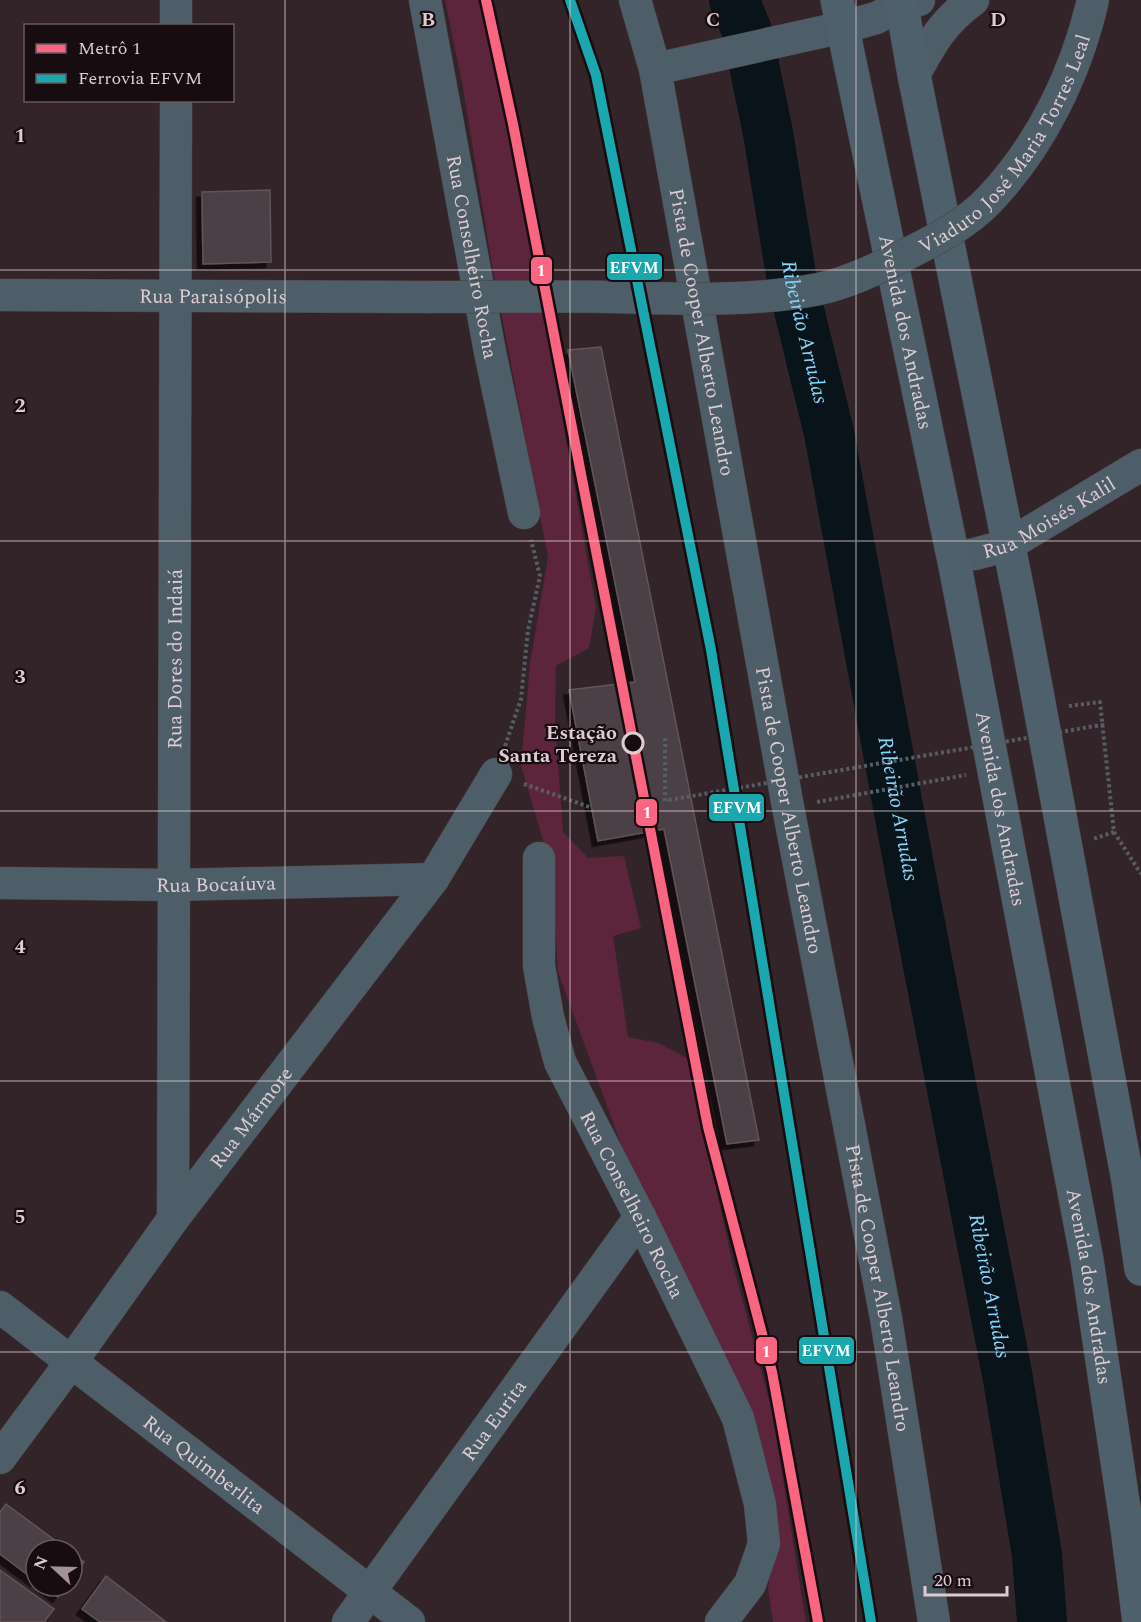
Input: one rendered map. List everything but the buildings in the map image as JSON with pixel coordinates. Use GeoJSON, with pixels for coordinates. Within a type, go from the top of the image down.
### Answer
{"type":"FeatureCollection","features":[{"type":"Feature","properties":{"kind":"main road"},"geometry":{"type":"LineString","coordinates":[[908,2],[914,75],[1135,1192],[1141,1269]]}},
{"type":"Feature","properties":{"kind":"main road","name":"Avenida dos Andradas"},"geometry":{"type":"LineString","coordinates":[[840,14],[953,557],[1087,1260],[1127,1528],[1138,1622]]}},
{"type":"Feature","properties":{"kind":"street"},"geometry":{"type":"LineString","coordinates":[[176,0],[176,24]]}},
{"type":"Feature","properties":{"kind":"street","name":"Rua Conselheiro Rocha"},"geometry":{"type":"LineString","coordinates":[[425,0],[490,352],[524,513]]}},
{"type":"Feature","properties":{"kind":"street","name":"Pista de Cooper Alberto Leandro"},"geometry":{"type":"LineString","coordinates":[[635,0],[655,69],[788,807],[886,1318],[934,1622]]}},
{"type":"Feature","properties":{"kind":"street"},"geometry":{"type":"LineString","coordinates":[[914,75],[932,41],[952,16],[972,0]]}},
{"type":"Feature","properties":{"kind":"street","name":"Viaduto José Maria Torres Leal"},"geometry":{"type":"LineString","coordinates":[[425,297],[684,299],[772,295],[820,288],[866,274],[955,228],[989,200],[1036,138],[1060,99],[1077,56],[1093,0]]}},
{"type":"Feature","properties":{"kind":"street"},"geometry":{"type":"LineString","coordinates":[[655,69],[840,14],[876,18],[908,2]]}},
{"type":"Feature","properties":{"kind":"street","name":"Rua Dores do Indaiá"},"geometry":{"type":"LineString","coordinates":[[173,1219],[176,102]]}},
{"type":"Feature","properties":{"kind":"street","name":"Rua Paraisópolis"},"geometry":{"type":"LineString","coordinates":[[0,295],[425,297]]}},
{"type":"Feature","properties":{"kind":"street","name":"Rua Moisés Kalil"},"geometry":{"type":"LineString","coordinates":[[953,557],[1008,545],[1141,465]]}},
{"type":"Feature","properties":{"kind":"street","name":"Rua Mármore"},"geometry":{"type":"LineString","coordinates":[[0,1458],[173,1219],[433,879],[496,774]]}},
{"type":"Feature","properties":{"kind":"street","name":"Rua Conselheiro Rocha"},"geometry":{"type":"LineString","coordinates":[[539,858],[539,966],[548,1017],[560,1062],[640,1217],[738,1418],[760,1504],[764,1544],[750,1584],[721,1622]]}},
{"type":"Feature","properties":{"kind":"street","name":"Rua Bocaíuva"},"geometry":{"type":"LineString","coordinates":[[0,883],[173,885],[433,879]]}},
{"type":"Feature","properties":{"kind":"street","name":"Rua Eurita"},"geometry":{"type":"LineString","coordinates":[[348,1622],[640,1217]]}},
{"type":"Feature","properties":{"kind":"street","name":"Rua Quimberlita"},"geometry":{"type":"LineString","coordinates":[[0,1307],[409,1622]]}},
{"type":"Feature","properties":{"kind":"path"},"geometry":{"type":"LineString","coordinates":[[524,513],[540,576],[528,630],[521,699],[496,774],[592,808]]}},
{"type":"Feature","properties":{"kind":"path"},"geometry":{"type":"LineString","coordinates":[[1040,711],[1100,702],[1114,832],[1141,874]]}},
{"type":"Feature","properties":{"kind":"path"},"geometry":{"type":"LineString","coordinates":[[665,738],[665,801],[1104,725]]}},
{"type":"Feature","properties":{"kind":"path"},"geometry":{"type":"LineString","coordinates":[[788,807],[993,770]]}},
{"type":"Feature","properties":{"kind":"path"},"geometry":{"type":"LineString","coordinates":[[1066,848],[1114,832]]}},
{"type":"Feature","properties":{"kind":"shaded area"},"geometry":{"type":"Polygon","coordinates":[[[445,0],[479,0],[527,221],[596,608],[589,648],[556,666],[555,724],[563,832],[588,858],[624,856],[641,928],[613,936],[628,1037],[658,1043],[687,1058],[733,1265],[772,1411],[806,1622],[773,1622],[768,1589],[775,1536],[739,1403],[622,1147],[558,972],[551,868],[521,765],[530,664],[548,557],[492,265],[463,88],[445,0]]]}},
{"type":"Feature","properties":{"kind":"waterway","name":"Ribeirão Arrudas"},"geometry":{"type":"LineString","coordinates":[[734,0],[747,31],[768,133],[792,281],[829,433],[912,882],[1008,1379],[1037,1555],[1042,1622]]}},
{"type":"Feature","properties":{"kind":"metro line","name":"1"},"geometry":{"type":"LineString","coordinates":[[486,0],[513,124],[708,1127],[772,1372],[818,1622]]}},
{"type":"Feature","properties":{"kind":"rail line","name":"EFVM"},"geometry":{"type":"LineString","coordinates":[[570,0],[596,75],[711,650],[871,1622]]}},
{"type":"Feature","properties":{"kind":"place","name":"Estação Santa Tereza"},"geometry":{"type":"Point","coordinates":[633,743]}}]}
